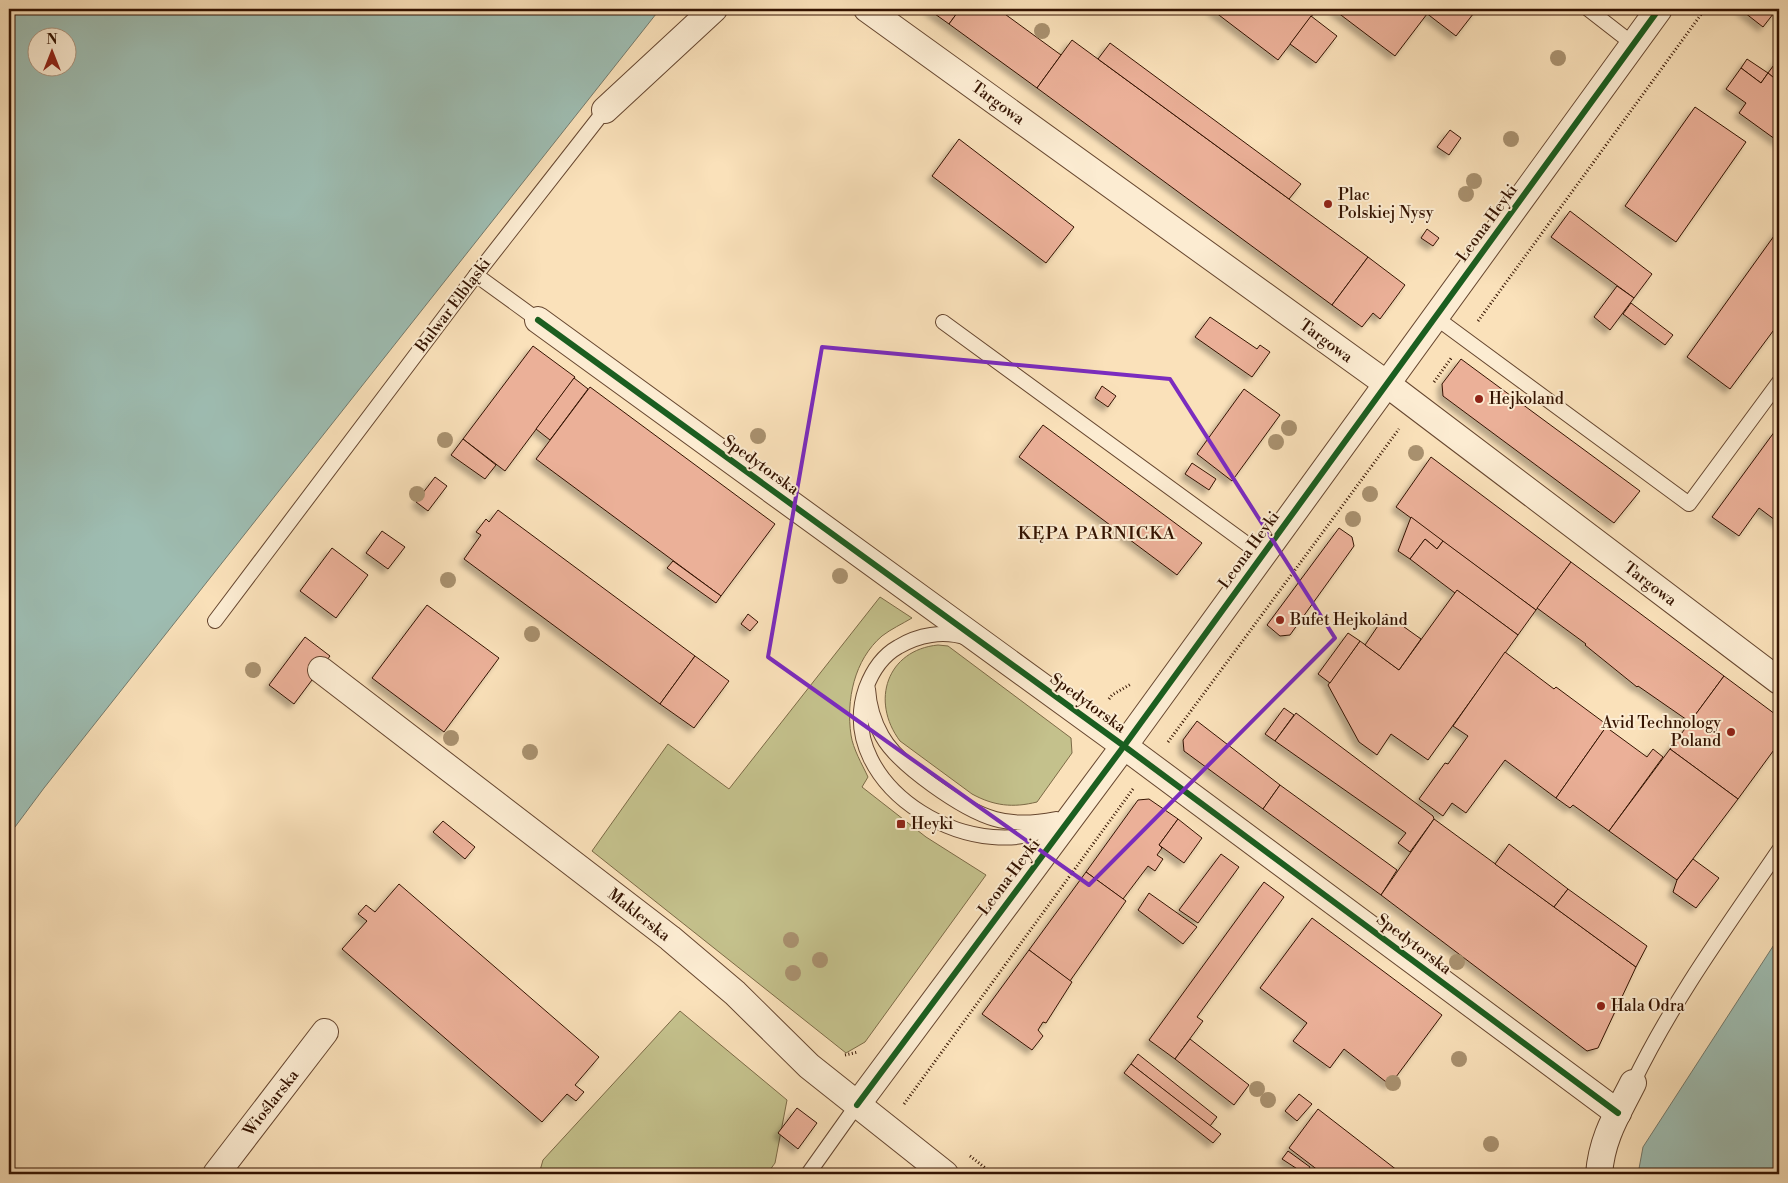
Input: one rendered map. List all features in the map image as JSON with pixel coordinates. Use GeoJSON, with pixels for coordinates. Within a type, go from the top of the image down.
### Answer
{"type":"FeatureCollection","features":[{"type":"Feature","properties":{"kind":"street","name":"Bulwar Elbląski"},"geometry":{"type":"LineString","coordinates":[[605,110],[714,9]]}},
{"type":"Feature","properties":{"kind":"street","name":"Targowa"},"geometry":{"type":"LineString","coordinates":[[867,9],[1387,384],[1779,681]]}},
{"type":"Feature","properties":{"kind":"street","name":"Leona Heyki"},"geometry":{"type":"LineString","coordinates":[[856,1105],[1124,746],[1659,9]]}},
{"type":"Feature","properties":{"kind":"street","name":"Spedytorska"},"geometry":{"type":"LineString","coordinates":[[538,320],[1124,746],[1618,1113]]}},
{"type":"Feature","properties":{"kind":"street","name":"Maklerska"},"geometry":{"type":"LineString","coordinates":[[321,670],[706,968],[735,993],[809,1066],[945,1174]]}},
{"type":"Feature","properties":{"kind":"street","name":"Wioślarska"},"geometry":{"type":"LineString","coordinates":[[216,1174],[325,1032]]}},
{"type":"Feature","properties":{"kind":"street"},"geometry":{"type":"LineString","coordinates":[[1599,1174],[1600,1158],[1607,1135],[1633,1082]]}},
{"type":"Feature","properties":{"kind":"lane"},"geometry":{"type":"LineString","coordinates":[[1588,9],[1633,44]]}},
{"type":"Feature","properties":{"kind":"lane","name":"Bulwar Elbląski"},"geometry":{"type":"LineString","coordinates":[[215,622],[476,275],[605,110]]}},
{"type":"Feature","properties":{"kind":"lane","name":"Spedytorska"},"geometry":{"type":"LineString","coordinates":[[476,275],[538,320]]}},
{"type":"Feature","properties":{"kind":"lane"},"geometry":{"type":"LineString","coordinates":[[1435,317],[1689,504],[1779,382]]}},
{"type":"Feature","properties":{"kind":"lane"},"geometry":{"type":"LineString","coordinates":[[943,322],[1262,555]]}},
{"type":"Feature","properties":{"kind":"lane"},"geometry":{"type":"LineString","coordinates":[[990,649],[976,641],[962,637],[930,635],[917,637],[891,651],[874,671],[863,698],[861,714],[864,743],[869,757],[877,771],[887,782],[923,814],[965,833],[993,837],[1027,835],[1059,823],[1073,814]]}},
{"type":"Feature","properties":{"kind":"lane"},"geometry":{"type":"LineString","coordinates":[[868,683],[874,716],[882,737],[918,773],[966,807],[981,814],[1013,822],[1043,821],[1073,814]]}},
{"type":"Feature","properties":{"kind":"lane"},"geometry":{"type":"LineString","coordinates":[[1633,1082],[1692,978],[1779,850]]}},
{"type":"Feature","properties":{"kind":"lane"},"geometry":{"type":"LineString","coordinates":[[808,1174],[856,1105]]}},
{"type":"Feature","properties":{"kind":"path"},"geometry":{"type":"LineString","coordinates":[[904,1104],[1705,9]]}},
{"type":"Feature","properties":{"kind":"highlighted area"},"geometry":{"type":"Polygon","coordinates":[[[822,347],[1170,379],[1335,638],[1089,885],[768,657],[822,347]]]}},
{"type":"Feature","properties":{"kind":"shaded area"},"geometry":{"type":"Polygon","coordinates":[[[880,597],[912,618],[885,633],[872,646],[854,681],[851,695],[850,722],[854,746],[868,777],[862,787],[926,837],[986,875],[865,1042],[846,1053],[592,851],[668,744],[729,789],[880,597]]]}},
{"type":"Feature","properties":{"kind":"shaded area"},"geometry":{"type":"Polygon","coordinates":[[[938,645],[948,646],[1071,738],[1072,753],[1037,802],[1004,805],[980,798],[900,741],[891,726],[886,710],[885,694],[889,680],[896,667],[906,656],[920,649],[938,645]]]}},
{"type":"Feature","properties":{"kind":"shaded area"},"geometry":{"type":"Polygon","coordinates":[[[680,1011],[787,1100],[775,1163],[767,1174],[539,1174],[543,1160],[680,1011]]]}},
{"type":"Feature","properties":{"kind":"water"},"geometry":{"type":"Polygon","coordinates":[[[9,9],[660,9],[44,788],[9,835],[9,9]]]}},
{"type":"Feature","properties":{"kind":"water"},"geometry":{"type":"Polygon","coordinates":[[[1779,937],[1779,1174],[1638,1174],[1643,1147],[1779,937]]]}},
{"type":"Feature","properties":{"kind":"building"},"geometry":{"type":"Polygon","coordinates":[[[928,9],[960,9],[949,24],[928,9]]]}},
{"type":"Feature","properties":{"kind":"building"},"geometry":{"type":"Polygon","coordinates":[[[960,9],[998,9],[1061,55],[1037,88],[949,24],[960,9]]]}},
{"type":"Feature","properties":{"kind":"building"},"geometry":{"type":"Polygon","coordinates":[[[1211,9],[1317,9],[1278,60],[1211,9]]]}},
{"type":"Feature","properties":{"kind":"building"},"geometry":{"type":"Polygon","coordinates":[[[1333,9],[1421,9],[1427,14],[1395,56],[1333,9]]]}},
{"type":"Feature","properties":{"kind":"building"},"geometry":{"type":"Polygon","coordinates":[[[1421,9],[1477,9],[1456,36],[1421,9]]]}},
{"type":"Feature","properties":{"kind":"building"},"geometry":{"type":"Polygon","coordinates":[[[1740,9],[1777,9],[1763,27],[1740,9]]]}},
{"type":"Feature","properties":{"kind":"building"},"geometry":{"type":"Polygon","coordinates":[[[1311,16],[1337,36],[1316,63],[1290,44],[1311,16]]]}},
{"type":"Feature","properties":{"kind":"building"},"geometry":{"type":"Polygon","coordinates":[[[1072,40],[1368,257],[1332,305],[1037,88],[1072,40]]]}},
{"type":"Feature","properties":{"kind":"building"},"geometry":{"type":"Polygon","coordinates":[[[1110,43],[1301,184],[1289,199],[1098,59],[1110,43]]]}},
{"type":"Feature","properties":{"kind":"building"},"geometry":{"type":"Polygon","coordinates":[[[1779,58],[1779,73],[1775,79],[1768,73],[1779,58]]]}},
{"type":"Feature","properties":{"kind":"building"},"geometry":{"type":"Polygon","coordinates":[[[1747,59],[1768,73],[1761,83],[1741,68],[1747,59]]]}},
{"type":"Feature","properties":{"kind":"building"},"geometry":{"type":"Polygon","coordinates":[[[1741,68],[1761,83],[1768,73],[1779,82],[1779,142],[1739,113],[1746,103],[1726,89],[1741,68]]]}},
{"type":"Feature","properties":{"kind":"building"},"geometry":{"type":"Polygon","coordinates":[[[1695,107],[1746,142],[1676,242],[1625,206],[1695,107]]]}},
{"type":"Feature","properties":{"kind":"building"},"geometry":{"type":"Polygon","coordinates":[[[1450,130],[1461,138],[1449,155],[1437,147],[1450,130]]]}},
{"type":"Feature","properties":{"kind":"building"},"geometry":{"type":"Polygon","coordinates":[[[959,139],[1074,227],[1046,263],[932,176],[959,139]]]}},
{"type":"Feature","properties":{"kind":"building"},"geometry":{"type":"Polygon","coordinates":[[[1570,211],[1652,274],[1634,298],[1551,237],[1570,211]]]}},
{"type":"Feature","properties":{"kind":"building"},"geometry":{"type":"Polygon","coordinates":[[[1427,229],[1439,238],[1433,246],[1421,238],[1427,229]]]}},
{"type":"Feature","properties":{"kind":"building"},"geometry":{"type":"Polygon","coordinates":[[[1779,229],[1779,323],[1730,389],[1687,357],[1779,229]]]}},
{"type":"Feature","properties":{"kind":"building"},"geometry":{"type":"Polygon","coordinates":[[[1368,257],[1405,285],[1380,319],[1373,313],[1362,327],[1332,305],[1368,257]]]}},
{"type":"Feature","properties":{"kind":"building"},"geometry":{"type":"Polygon","coordinates":[[[1617,286],[1634,298],[1610,330],[1594,317],[1617,286]]]}},
{"type":"Feature","properties":{"kind":"building"},"geometry":{"type":"Polygon","coordinates":[[[1631,303],[1673,335],[1665,345],[1623,314],[1631,303]]]}},
{"type":"Feature","properties":{"kind":"building"},"geometry":{"type":"Polygon","coordinates":[[[1210,317],[1257,349],[1260,345],[1270,352],[1252,377],[1195,337],[1210,317]]]}},
{"type":"Feature","properties":{"kind":"building"},"geometry":{"type":"Polygon","coordinates":[[[533,346],[575,377],[505,471],[463,439],[533,346]]]}},
{"type":"Feature","properties":{"kind":"building"},"geometry":{"type":"Polygon","coordinates":[[[1461,359],[1640,491],[1614,523],[1443,396],[1442,384],[1461,359]]]}},
{"type":"Feature","properties":{"kind":"building"},"geometry":{"type":"Polygon","coordinates":[[[574,378],[588,389],[550,440],[536,429],[574,378]]]}},
{"type":"Feature","properties":{"kind":"building"},"geometry":{"type":"Polygon","coordinates":[[[1102,386],[1116,396],[1108,407],[1095,398],[1102,386]]]}},
{"type":"Feature","properties":{"kind":"building"},"geometry":{"type":"Polygon","coordinates":[[[590,387],[775,524],[721,596],[536,459],[590,387]]]}},
{"type":"Feature","properties":{"kind":"building"},"geometry":{"type":"Polygon","coordinates":[[[1244,389],[1280,415],[1232,481],[1197,454],[1244,389]]]}},
{"type":"Feature","properties":{"kind":"building"},"geometry":{"type":"Polygon","coordinates":[[[1043,425],[1202,543],[1177,575],[1019,457],[1043,425]]]}},
{"type":"Feature","properties":{"kind":"building"},"geometry":{"type":"Polygon","coordinates":[[[1775,431],[1779,434],[1779,523],[1759,508],[1739,536],[1712,517],[1775,431]]]}},
{"type":"Feature","properties":{"kind":"building"},"geometry":{"type":"Polygon","coordinates":[[[463,439],[496,465],[485,479],[451,455],[463,439]]]}},
{"type":"Feature","properties":{"kind":"building"},"geometry":{"type":"Polygon","coordinates":[[[1431,457],[1571,562],[1536,610],[1396,507],[1431,457]]]}},
{"type":"Feature","properties":{"kind":"building"},"geometry":{"type":"Polygon","coordinates":[[[1192,463],[1216,479],[1209,490],[1185,474],[1192,463]]]}},
{"type":"Feature","properties":{"kind":"building"},"geometry":{"type":"Polygon","coordinates":[[[435,477],[447,486],[428,511],[416,502],[435,477]]]}},
{"type":"Feature","properties":{"kind":"building"},"geometry":{"type":"Polygon","coordinates":[[[498,510],[695,656],[660,704],[464,559],[481,535],[476,532],[486,519],[489,522],[498,510]]]}},
{"type":"Feature","properties":{"kind":"building"},"geometry":{"type":"Polygon","coordinates":[[[1411,517],[1443,541],[1437,549],[1425,539],[1410,559],[1398,551],[1411,517]]]}},
{"type":"Feature","properties":{"kind":"building"},"geometry":{"type":"Polygon","coordinates":[[[1339,528],[1352,537],[1354,546],[1290,635],[1280,636],[1267,625],[1339,528]]]}},
{"type":"Feature","properties":{"kind":"building"},"geometry":{"type":"Polygon","coordinates":[[[382,531],[405,547],[388,569],[366,553],[382,531]]]}},
{"type":"Feature","properties":{"kind":"building"},"geometry":{"type":"Polygon","coordinates":[[[1425,539],[1437,549],[1443,541],[1536,610],[1518,635],[1458,591],[1455,593],[1410,559],[1425,539]]]}},
{"type":"Feature","properties":{"kind":"building"},"geometry":{"type":"Polygon","coordinates":[[[332,548],[368,575],[336,618],[300,591],[332,548]]]}},
{"type":"Feature","properties":{"kind":"building"},"geometry":{"type":"Polygon","coordinates":[[[673,561],[721,596],[716,603],[667,568],[673,561]]]}},
{"type":"Feature","properties":{"kind":"building"},"geometry":{"type":"Polygon","coordinates":[[[1571,562],[1724,676],[1690,722],[1637,687],[1586,644],[1537,608],[1571,562]]]}},
{"type":"Feature","properties":{"kind":"building"},"geometry":{"type":"Polygon","coordinates":[[[1457,590],[1518,635],[1428,760],[1391,734],[1377,755],[1359,742],[1328,685],[1360,641],[1399,670],[1457,590]]]}},
{"type":"Feature","properties":{"kind":"building"},"geometry":{"type":"Polygon","coordinates":[[[427,605],[499,658],[444,732],[372,678],[427,605]]]}},
{"type":"Feature","properties":{"kind":"building"},"geometry":{"type":"Polygon","coordinates":[[[748,614],[758,622],[750,631],[741,624],[748,614]]]}},
{"type":"Feature","properties":{"kind":"building"},"geometry":{"type":"Polygon","coordinates":[[[1386,614],[1421,639],[1399,670],[1365,645],[1386,614]]]}},
{"type":"Feature","properties":{"kind":"building"},"geometry":{"type":"Polygon","coordinates":[[[1348,633],[1360,641],[1330,683],[1318,674],[1348,633]]]}},
{"type":"Feature","properties":{"kind":"building"},"geometry":{"type":"Polygon","coordinates":[[[305,637],[330,656],[294,704],[269,685],[305,637]]]}},
{"type":"Feature","properties":{"kind":"building"},"geometry":{"type":"Polygon","coordinates":[[[1505,652],[1554,689],[1556,687],[1610,727],[1606,727],[1556,798],[1505,760],[1466,813],[1452,803],[1443,816],[1419,799],[1445,763],[1448,764],[1468,736],[1453,726],[1505,652]]]}},
{"type":"Feature","properties":{"kind":"building"},"geometry":{"type":"Polygon","coordinates":[[[695,656],[729,681],[694,728],[660,704],[695,656]]]}},
{"type":"Feature","properties":{"kind":"building","name":"Avid Technology Poland"},"geometry":{"type":"Polygon","coordinates":[[[1724,676],[1779,717],[1779,743],[1738,799],[1670,749],[1724,676]]]}},
{"type":"Feature","properties":{"kind":"building"},"geometry":{"type":"Polygon","coordinates":[[[1284,708],[1294,715],[1275,741],[1265,734],[1284,708]]]}},
{"type":"Feature","properties":{"kind":"building"},"geometry":{"type":"Polygon","coordinates":[[[1296,713],[1433,816],[1434,819],[1410,852],[1398,843],[1406,833],[1275,741],[1296,713]]]}},
{"type":"Feature","properties":{"kind":"building"},"geometry":{"type":"Polygon","coordinates":[[[1197,721],[1280,785],[1263,809],[1184,751],[1183,740],[1197,721]]]}},
{"type":"Feature","properties":{"kind":"building"},"geometry":{"type":"Polygon","coordinates":[[[1606,727],[1647,757],[1653,749],[1663,757],[1609,831],[1573,805],[1570,808],[1556,798],[1606,727]]]}},
{"type":"Feature","properties":{"kind":"building"},"geometry":{"type":"Polygon","coordinates":[[[1670,749],[1738,799],[1677,880],[1609,831],[1670,749]]]}},
{"type":"Feature","properties":{"kind":"building"},"geometry":{"type":"Polygon","coordinates":[[[1280,785],[1397,870],[1381,895],[1263,809],[1280,785]]]}},
{"type":"Feature","properties":{"kind":"building"},"geometry":{"type":"Polygon","coordinates":[[[1149,799],[1178,819],[1159,845],[1162,848],[1157,855],[1163,859],[1155,871],[1148,866],[1123,899],[1086,872],[1138,800],[1149,799]]]}},
{"type":"Feature","properties":{"kind":"building"},"geometry":{"type":"Polygon","coordinates":[[[1178,819],[1202,838],[1184,863],[1159,845],[1178,819]]]}},
{"type":"Feature","properties":{"kind":"building"},"geometry":{"type":"Polygon","coordinates":[[[1434,819],[1636,967],[1598,1048],[1587,1051],[1381,895],[1434,819]]]}},
{"type":"Feature","properties":{"kind":"building"},"geometry":{"type":"Polygon","coordinates":[[[443,821],[475,847],[465,859],[433,832],[443,821]]]}},
{"type":"Feature","properties":{"kind":"building"},"geometry":{"type":"Polygon","coordinates":[[[1509,844],[1568,889],[1554,907],[1495,864],[1509,844]]]}},
{"type":"Feature","properties":{"kind":"building"},"geometry":{"type":"Polygon","coordinates":[[[1221,854],[1239,867],[1198,923],[1179,910],[1221,854]]]}},
{"type":"Feature","properties":{"kind":"building"},"geometry":{"type":"Polygon","coordinates":[[[1693,859],[1719,878],[1696,908],[1673,892],[1677,880],[1693,859]]]}},
{"type":"Feature","properties":{"kind":"building"},"geometry":{"type":"Polygon","coordinates":[[[1086,872],[1126,901],[1070,981],[1029,950],[1086,872]]]}},
{"type":"Feature","properties":{"kind":"building"},"geometry":{"type":"Polygon","coordinates":[[[1264,882],[1284,897],[1197,1017],[1203,1021],[1175,1059],[1149,1040],[1264,882]]]}},
{"type":"Feature","properties":{"kind":"building"},"geometry":{"type":"Polygon","coordinates":[[[399,884],[599,1057],[575,1085],[584,1092],[576,1101],[567,1094],[542,1122],[342,949],[367,921],[358,914],[366,905],[375,912],[399,884]]]}},
{"type":"Feature","properties":{"kind":"building"},"geometry":{"type":"Polygon","coordinates":[[[1568,889],[1647,946],[1636,967],[1554,907],[1568,889]]]}},
{"type":"Feature","properties":{"kind":"building"},"geometry":{"type":"Polygon","coordinates":[[[1149,893],[1197,927],[1183,944],[1138,910],[1149,893]]]}},
{"type":"Feature","properties":{"kind":"building"},"geometry":{"type":"Polygon","coordinates":[[[1312,918],[1442,1015],[1390,1085],[1344,1049],[1330,1068],[1293,1041],[1307,1023],[1260,988],[1312,918]]]}},
{"type":"Feature","properties":{"kind":"building"},"geometry":{"type":"Polygon","coordinates":[[[1029,950],[1072,982],[1046,1023],[1043,1022],[1038,1030],[1043,1036],[1032,1050],[982,1014],[1029,950]]]}},
{"type":"Feature","properties":{"kind":"building"},"geometry":{"type":"Polygon","coordinates":[[[1190,1039],[1249,1085],[1234,1105],[1175,1059],[1190,1039]]]}},
{"type":"Feature","properties":{"kind":"building"},"geometry":{"type":"Polygon","coordinates":[[[1138,1054],[1217,1117],[1210,1126],[1131,1064],[1138,1054]]]}},
{"type":"Feature","properties":{"kind":"building"},"geometry":{"type":"Polygon","coordinates":[[[1131,1064],[1221,1134],[1213,1143],[1124,1073],[1131,1064]]]}},
{"type":"Feature","properties":{"kind":"building"},"geometry":{"type":"Polygon","coordinates":[[[1299,1094],[1312,1104],[1297,1121],[1285,1111],[1299,1094]]]}},
{"type":"Feature","properties":{"kind":"building"},"geometry":{"type":"Polygon","coordinates":[[[797,1108],[817,1123],[798,1149],[778,1133],[797,1108]]]}},
{"type":"Feature","properties":{"kind":"building"},"geometry":{"type":"Polygon","coordinates":[[[1318,1109],[1402,1174],[1323,1174],[1289,1148],[1318,1109]]]}},
{"type":"Feature","properties":{"kind":"building"},"geometry":{"type":"Polygon","coordinates":[[[1288,1151],[1310,1167],[1305,1174],[1282,1159],[1288,1151]]]}},
{"type":"Feature","properties":{"kind":"cycle path"},"geometry":{"type":"LineString","coordinates":[[857,1105],[1124,746],[1659,9]]}},
{"type":"Feature","properties":{"kind":"cycle path"},"geometry":{"type":"LineString","coordinates":[[538,320],[1124,746],[1618,1113]]}},
{"type":"Feature","properties":{"kind":"place","name":"Plac Polskiej Nysy"},"geometry":{"type":"Point","coordinates":[1328,204]}},
{"type":"Feature","properties":{"kind":"place","name":"Hejkoland"},"geometry":{"type":"Point","coordinates":[1479,399]}},
{"type":"Feature","properties":{"kind":"place","name":"Bufet Hejkoland"},"geometry":{"type":"Point","coordinates":[1280,620]}},
{"type":"Feature","properties":{"kind":"place","name":"Avid Technology Poland"},"geometry":{"type":"Point","coordinates":[1731,732]}},
{"type":"Feature","properties":{"kind":"place","name":"Heyki"},"geometry":{"type":"Point","coordinates":[901,824]}},
{"type":"Feature","properties":{"kind":"place","name":"Hala Odra"},"geometry":{"type":"Point","coordinates":[1601,1006]}},
{"type":"Feature","properties":{"kind":"district","name":"KĘPA PARNICKA"},"geometry":{"type":"Point","coordinates":[1097,533]}}]}
